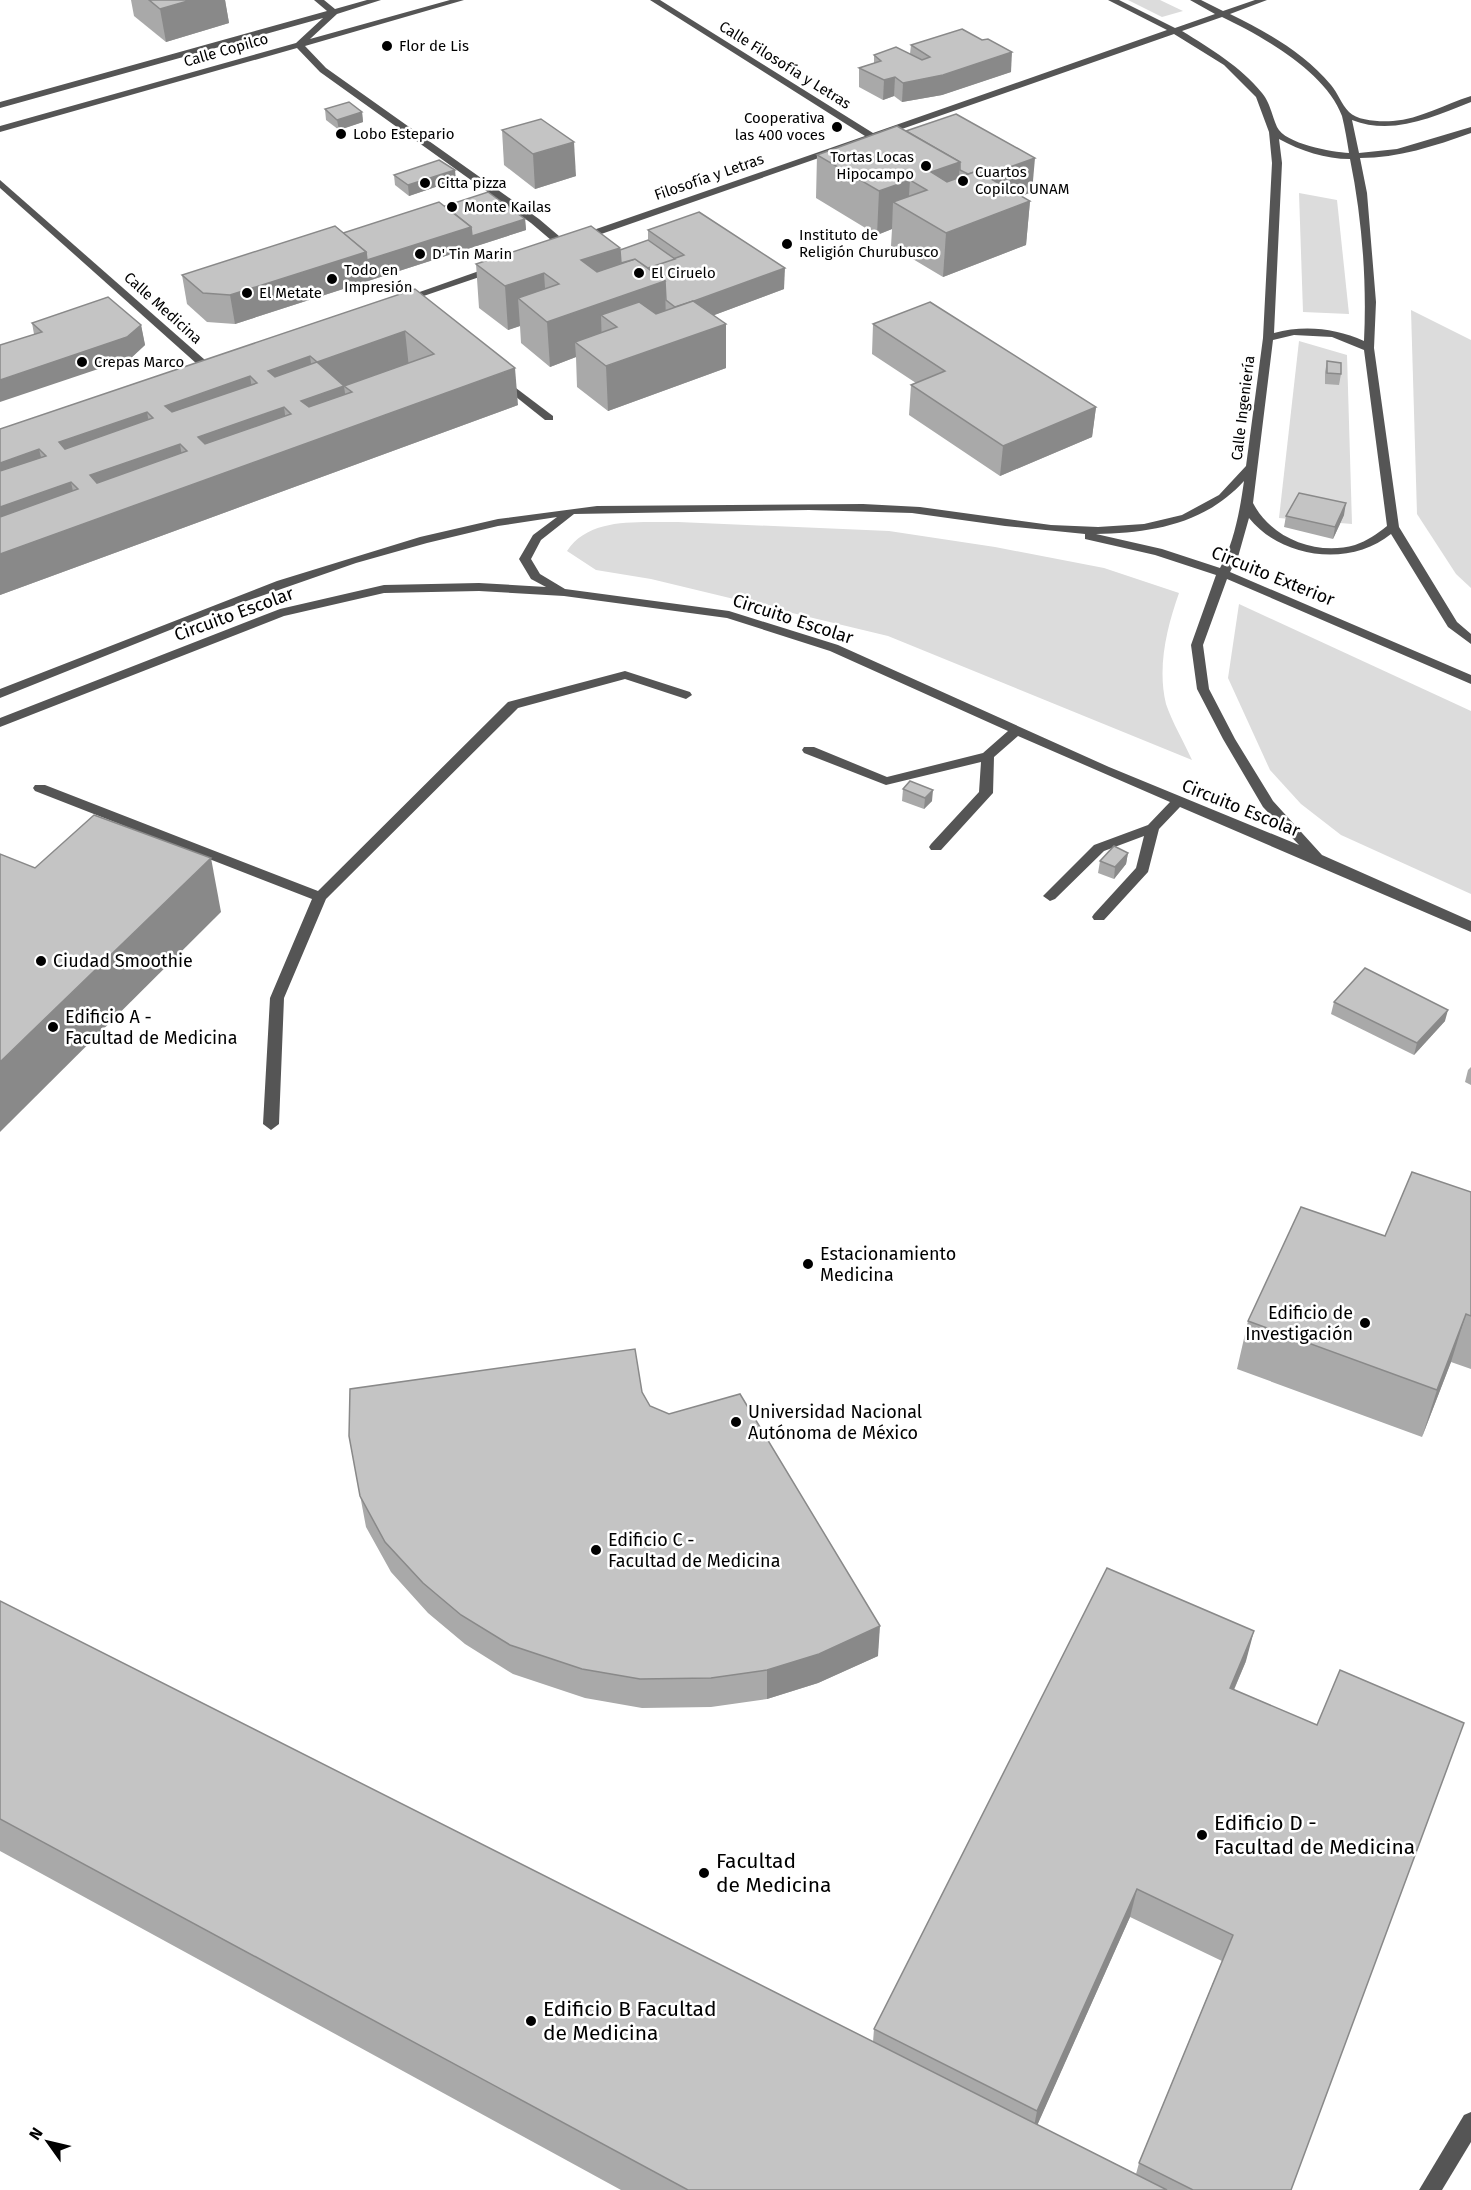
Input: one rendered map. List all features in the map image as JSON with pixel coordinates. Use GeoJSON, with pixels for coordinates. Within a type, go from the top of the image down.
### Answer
{"type":"FeatureCollection","features":[{"type":"Feature","properties":{"kind":"street"},"geometry":{"type":"LineString","coordinates":[[299,45],[334,12],[318,0]]}},
{"type":"Feature","properties":{"kind":"street","name":"Calle Copilco"},"geometry":{"type":"LineString","coordinates":[[0,105],[377,0]]}},
{"type":"Feature","properties":{"kind":"street","name":"Calle Copilco"},"geometry":{"type":"LineString","coordinates":[[0,129],[460,0]]}},
{"type":"Feature","properties":{"kind":"street","name":"Calle Filosofía y Letras"},"geometry":{"type":"LineString","coordinates":[[654,0],[870,135]]}},
{"type":"Feature","properties":{"kind":"street","name":"Calle Ingeniería"},"geometry":{"type":"LineString","coordinates":[[1112,0],[1175,31],[1227,63],[1260,96],[1274,132],[1276,163],[1268,338],[1247,503],[1232,557],[1223,573],[1197,645],[1203,689],[1228,740],[1268,804],[1319,859]]}},
{"type":"Feature","properties":{"kind":"street"},"geometry":{"type":"LineString","coordinates":[[1194,0],[1258,31],[1298,58],[1328,87],[1346,115],[1357,156],[1362,193],[1371,302],[1369,348],[1393,527],[1452,624],[1471,640]]}},
{"type":"Feature","properties":{"kind":"street","name":"Filosofía y Letras"},"geometry":{"type":"LineString","coordinates":[[299,45],[323,70],[557,246],[870,135],[1263,0]]}},
{"type":"Feature","properties":{"kind":"street"},"geometry":{"type":"LineString","coordinates":[[1346,115],[1364,124],[1387,126],[1471,99]]}},
{"type":"Feature","properties":{"kind":"street"},"geometry":{"type":"LineString","coordinates":[[1274,132],[1289,143],[1308,150],[1357,156],[1404,151],[1471,130]]}},
{"type":"Feature","properties":{"kind":"street","name":"Calle Medicina"},"geometry":{"type":"LineString","coordinates":[[0,183],[201,362]]}},
{"type":"Feature","properties":{"kind":"street"},"geometry":{"type":"LineString","coordinates":[[401,304],[508,263]]}},
{"type":"Feature","properties":{"kind":"street"},"geometry":{"type":"LineString","coordinates":[[1268,338],[1301,330],[1320,331],[1338,334],[1369,348]]}},
{"type":"Feature","properties":{"kind":"street"},"geometry":{"type":"LineString","coordinates":[[494,374],[549,418]]}},
{"type":"Feature","properties":{"kind":"street"},"geometry":{"type":"LineString","coordinates":[[1054,528],[1117,530],[1176,520],[1203,510],[1225,498],[1241,483],[1252,466]]}},
{"type":"Feature","properties":{"kind":"street"},"geometry":{"type":"LineString","coordinates":[[1247,503],[1252,518],[1264,530],[1287,543],[1312,549],[1345,550],[1370,544],[1393,527]]}},
{"type":"Feature","properties":{"kind":"street","name":"Circuito Escolar"},"geometry":{"type":"LineString","coordinates":[[0,694],[285,581],[414,540],[485,525],[577,510],[854,507],[917,510],[1054,528]]}},
{"type":"Feature","properties":{"kind":"street"},"geometry":{"type":"LineString","coordinates":[[564,592],[535,576],[525,559],[531,542],[544,529],[577,510]]}},
{"type":"Feature","properties":{"kind":"street","name":"Circuito Exterior"},"geometry":{"type":"LineString","coordinates":[[1054,528],[1158,552],[1223,573],[1471,680]]}},
{"type":"Feature","properties":{"kind":"street","name":"Circuito Escolar"},"geometry":{"type":"LineString","coordinates":[[0,723],[280,613],[384,590],[479,587],[564,592],[729,615],[834,648],[1016,731],[1319,859],[1471,927]]}},
{"type":"Feature","properties":{"kind":"street"},"geometry":{"type":"LineString","coordinates":[[271,1124],[277,998],[320,897],[513,705],[625,675],[686,695]]}},
{"type":"Feature","properties":{"kind":"street"},"geometry":{"type":"LineString","coordinates":[[810,750],[886,781],[987,756],[1016,731]]}},
{"type":"Feature","properties":{"kind":"street"},"geometry":{"type":"LineString","coordinates":[[936,847],[986,793],[987,756]]}},
{"type":"Feature","properties":{"kind":"street"},"geometry":{"type":"LineString","coordinates":[[40,788],[320,897]]}},
{"type":"Feature","properties":{"kind":"street"},"geometry":{"type":"LineString","coordinates":[[1050,896],[1099,848],[1153,828],[1178,801]]}},
{"type":"Feature","properties":{"kind":"street"},"geometry":{"type":"LineString","coordinates":[[1099,917],[1143,869],[1153,828]]}},
{"type":"Feature","properties":{"kind":"street"},"geometry":{"type":"LineString","coordinates":[[1430,2190],[1471,2122]]}},
{"type":"Feature","properties":{"kind":"shaded area"},"geometry":{"type":"Polygon","coordinates":[[[1128,0],[1160,0],[1183,11],[1162,17],[1128,0]]]}},
{"type":"Feature","properties":{"kind":"shaded area"},"geometry":{"type":"Polygon","coordinates":[[[1299,193],[1337,200],[1349,314],[1303,312],[1299,193]]]}},
{"type":"Feature","properties":{"kind":"shaded area"},"geometry":{"type":"Polygon","coordinates":[[[1411,310],[1471,340],[1471,588],[1456,574],[1417,514],[1411,310]]]}},
{"type":"Feature","properties":{"kind":"shaded area"},"geometry":{"type":"Polygon","coordinates":[[[1299,341],[1347,355],[1352,524],[1279,518],[1299,341]]]}},
{"type":"Feature","properties":{"kind":"shaded area"},"geometry":{"type":"Polygon","coordinates":[[[632,522],[889,531],[995,547],[1104,568],[1179,593],[1165,647],[1163,690],[1166,704],[1192,760],[888,636],[651,579],[596,570],[567,551],[577,540],[602,527],[632,522]]]}},
{"type":"Feature","properties":{"kind":"shaded area"},"geometry":{"type":"Polygon","coordinates":[[[1239,604],[1471,711],[1471,894],[1341,835],[1301,804],[1270,770],[1228,678],[1239,604]]]}},
{"type":"Feature","properties":{"kind":"building"},"geometry":{"type":"Polygon","coordinates":[[[149,0],[191,0],[160,9],[149,0]]]}},
{"type":"Feature","properties":{"kind":"building"},"geometry":{"type":"Polygon","coordinates":[[[962,29],[1012,52],[943,75],[903,83],[895,77],[884,80],[859,68],[881,61],[874,55],[896,47],[922,60],[930,57],[911,45],[962,29]]]}},
{"type":"Feature","properties":{"kind":"building"},"geometry":{"type":"Polygon","coordinates":[[[349,102],[362,112],[337,120],[325,109],[349,102]]]}},
{"type":"Feature","properties":{"kind":"building"},"geometry":{"type":"Polygon","coordinates":[[[956,114],[1035,158],[985,176],[977,171],[968,174],[960,170],[960,162],[906,131],[956,114]]]}},
{"type":"Feature","properties":{"kind":"building"},"geometry":{"type":"Polygon","coordinates":[[[541,119],[574,142],[533,154],[502,130],[541,119]]]}},
{"type":"Feature","properties":{"kind":"building"},"geometry":{"type":"Polygon","coordinates":[[[897,126],[960,162],[931,172],[947,182],[977,171],[1030,201],[946,233],[893,202],[927,190],[910,180],[879,191],[817,155],[897,126]]]}},
{"type":"Feature","properties":{"kind":"building"},"geometry":{"type":"Polygon","coordinates":[[[439,160],[455,170],[408,185],[394,175],[439,160]]]}},
{"type":"Feature","properties":{"kind":"building"},"geometry":{"type":"Polygon","coordinates":[[[488,192],[525,219],[472,236],[471,227],[445,206],[488,192]]]}},
{"type":"Feature","properties":{"kind":"building"},"geometry":{"type":"Polygon","coordinates":[[[439,202],[471,227],[367,260],[366,252],[343,233],[439,202]]]}},
{"type":"Feature","properties":{"kind":"building"},"geometry":{"type":"Polygon","coordinates":[[[699,212],[785,268],[675,307],[666,300],[665,281],[648,268],[684,255],[648,230],[699,212]]]}},
{"type":"Feature","properties":{"kind":"building"},"geometry":{"type":"Polygon","coordinates":[[[335,226],[366,252],[230,295],[203,293],[182,275],[335,226]]]}},
{"type":"Feature","properties":{"kind":"building"},"geometry":{"type":"Polygon","coordinates":[[[591,226],[620,248],[581,260],[597,272],[635,259],[665,281],[547,322],[518,298],[559,284],[544,273],[505,286],[476,264],[591,226]]]}},
{"type":"Feature","properties":{"kind":"building"},"geometry":{"type":"Polygon","coordinates":[[[648,240],[675,259],[648,268],[635,259],[621,263],[620,250],[648,240]]]}},
{"type":"Feature","properties":{"kind":"building"},"geometry":{"type":"Polygon","coordinates":[[[415,289],[515,368],[0,554],[0,517],[78,489],[71,482],[0,507],[0,471],[46,456],[39,449],[0,463],[0,429],[415,289]],[[405,331],[317,362],[344,386],[434,354],[405,331]],[[310,356],[268,371],[275,377],[317,362],[310,356]],[[250,376],[165,406],[172,412],[257,383],[250,376]],[[344,386],[301,401],[309,407],[352,392],[344,386]],[[284,407],[198,437],[205,444],[291,414],[284,407]],[[147,412],[59,442],[65,449],[153,418],[147,412]],[[180,444],[90,475],[97,483],[187,451],[180,444]]]}},
{"type":"Feature","properties":{"kind":"building"},"geometry":{"type":"Polygon","coordinates":[[[108,297],[141,325],[127,337],[0,380],[0,345],[42,332],[32,323],[108,297]]]}},
{"type":"Feature","properties":{"kind":"building"},"geometry":{"type":"Polygon","coordinates":[[[693,301],[726,324],[606,366],[575,342],[617,327],[601,315],[639,302],[656,314],[693,301]]]}},
{"type":"Feature","properties":{"kind":"building"},"geometry":{"type":"Polygon","coordinates":[[[930,302],[1096,407],[1003,446],[911,385],[945,371],[873,324],[930,302]]]}},
{"type":"Feature","properties":{"kind":"building"},"geometry":{"type":"Polygon","coordinates":[[[1327,361],[1341,363],[1341,374],[1327,373],[1327,361]]]}},
{"type":"Feature","properties":{"kind":"building"},"geometry":{"type":"Polygon","coordinates":[[[1299,493],[1346,503],[1335,527],[1286,516],[1299,493]]]}},
{"type":"Feature","properties":{"kind":"building"},"geometry":{"type":"Polygon","coordinates":[[[910,781],[933,790],[925,798],[903,789],[910,781]]]}},
{"type":"Feature","properties":{"kind":"building"},"geometry":{"type":"Polygon","coordinates":[[[94,815],[211,858],[0,1062],[0,854],[35,868],[94,815]]]}},
{"type":"Feature","properties":{"kind":"building"},"geometry":{"type":"Polygon","coordinates":[[[1114,846],[1128,853],[1115,867],[1100,861],[1114,846]]]}},
{"type":"Feature","properties":{"kind":"building"},"geometry":{"type":"Polygon","coordinates":[[[1365,968],[1448,1010],[1417,1043],[1334,1002],[1365,968]]]}},
{"type":"Feature","properties":{"kind":"building","name":"Edificio de Investigación"},"geometry":{"type":"Polygon","coordinates":[[[1412,1172],[1471,1192],[1471,1316],[1466,1314],[1437,1390],[1248,1321],[1301,1207],[1385,1236],[1412,1172]]]}},
{"type":"Feature","properties":{"kind":"building","name":"Edificio C - Facultad de Medicina"},"geometry":{"type":"Polygon","coordinates":[[[635,1349],[642,1392],[650,1406],[669,1414],[740,1394],[880,1626],[819,1654],[767,1670],[711,1678],[640,1679],[582,1669],[510,1645],[461,1615],[423,1583],[385,1542],[360,1496],[349,1436],[350,1389],[635,1349]]]}},
{"type":"Feature","properties":{"kind":"building","name":"Edificio D - Facultad de Medicina"},"geometry":{"type":"Polygon","coordinates":[[[1107,1568],[1254,1631],[1230,1688],[1317,1725],[1340,1670],[1464,1723],[1291,2190],[1193,2190],[1139,2163],[1233,1935],[1137,1889],[1037,2111],[874,2029],[1107,1568]]]}},
{"type":"Feature","properties":{"kind":"building","name":"Edificio B Facultad de Medicina"},"geometry":{"type":"Polygon","coordinates":[[[0,1601],[1167,2190],[688,2190],[0,1819],[0,1601]]]}},
{"type":"Feature","properties":{"kind":"place","name":"Flor de Lis"},"geometry":{"type":"Point","coordinates":[387,46]}},
{"type":"Feature","properties":{"kind":"place","name":"Cooperativa las 400 voces"},"geometry":{"type":"Point","coordinates":[837,127]}},
{"type":"Feature","properties":{"kind":"place","name":"Lobo Estepario"},"geometry":{"type":"Point","coordinates":[341,134]}},
{"type":"Feature","properties":{"kind":"place","name":"Tortas Locas Hipocampo"},"geometry":{"type":"Point","coordinates":[926,166]}},
{"type":"Feature","properties":{"kind":"place","name":"Cuartos Copilco UNAM"},"geometry":{"type":"Point","coordinates":[963,181]}},
{"type":"Feature","properties":{"kind":"place","name":"Citta pizza"},"geometry":{"type":"Point","coordinates":[425,183]}},
{"type":"Feature","properties":{"kind":"place","name":"Monte Kailas"},"geometry":{"type":"Point","coordinates":[452,207]}},
{"type":"Feature","properties":{"kind":"place","name":"Instituto de Religión Churubusco"},"geometry":{"type":"Point","coordinates":[787,244]}},
{"type":"Feature","properties":{"kind":"place","name":"D' Tin Marin"},"geometry":{"type":"Point","coordinates":[420,254]}},
{"type":"Feature","properties":{"kind":"place","name":"El Ciruelo"},"geometry":{"type":"Point","coordinates":[639,273]}},
{"type":"Feature","properties":{"kind":"place","name":"Todo en Impresión"},"geometry":{"type":"Point","coordinates":[332,279]}},
{"type":"Feature","properties":{"kind":"place","name":"El Metate"},"geometry":{"type":"Point","coordinates":[247,293]}},
{"type":"Feature","properties":{"kind":"place","name":"Crepas Marco"},"geometry":{"type":"Point","coordinates":[82,362]}},
{"type":"Feature","properties":{"kind":"place","name":"Ciudad Smoothie"},"geometry":{"type":"Point","coordinates":[41,961]}},
{"type":"Feature","properties":{"kind":"place","name":"Edificio A - Facultad de Medicina"},"geometry":{"type":"Point","coordinates":[53,1027]}},
{"type":"Feature","properties":{"kind":"place","name":"Estacionamiento Medicina"},"geometry":{"type":"Point","coordinates":[808,1264]}},
{"type":"Feature","properties":{"kind":"place","name":"Edificio de Investigación"},"geometry":{"type":"Point","coordinates":[1365,1323]}},
{"type":"Feature","properties":{"kind":"place","name":"Universidad Nacional Autónoma de México"},"geometry":{"type":"Point","coordinates":[736,1422]}},
{"type":"Feature","properties":{"kind":"place","name":"Edificio C - Facultad de Medicina"},"geometry":{"type":"Point","coordinates":[596,1550]}},
{"type":"Feature","properties":{"kind":"place","name":"Edificio D - Facultad de Medicina"},"geometry":{"type":"Point","coordinates":[1202,1835]}},
{"type":"Feature","properties":{"kind":"place","name":"Facultad de Medicina"},"geometry":{"type":"Point","coordinates":[704,1873]}},
{"type":"Feature","properties":{"kind":"place","name":"Edificio B Facultad de Medicina"},"geometry":{"type":"Point","coordinates":[531,2021]}}]}
